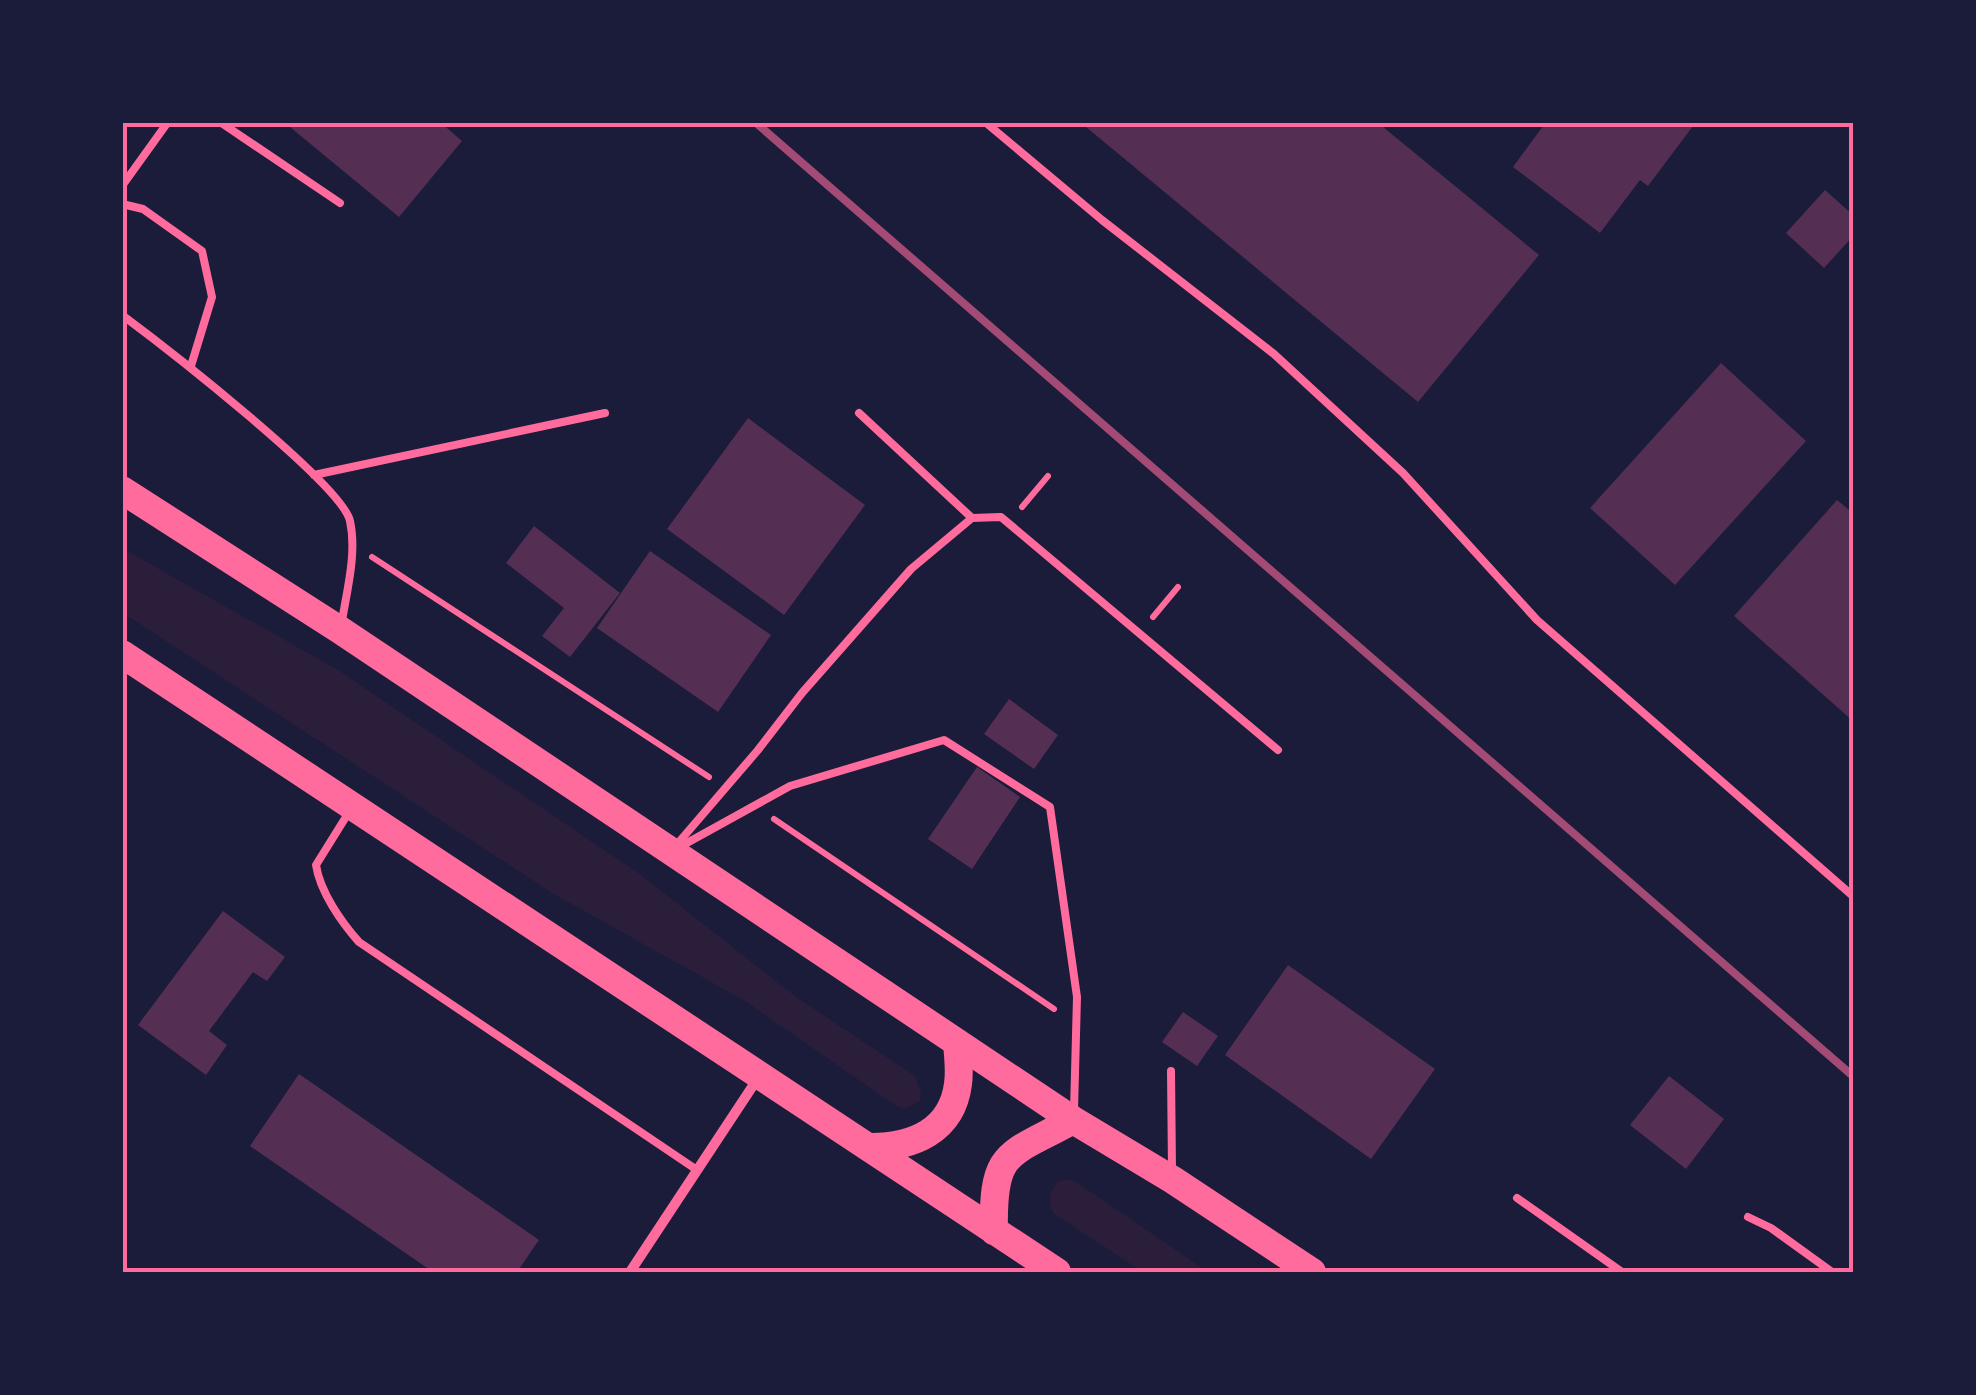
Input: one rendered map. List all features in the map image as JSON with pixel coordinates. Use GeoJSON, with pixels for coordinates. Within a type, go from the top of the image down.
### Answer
{"type":"FeatureCollection","features":[{"type":"Feature","properties":{"kind":"highway"},"geometry":{"type":"LineString","coordinates":[[122,490],[340,630],[1074,1120],[1312,1272]]}},
{"type":"Feature","properties":{"kind":"highway"},"geometry":{"type":"LineString","coordinates":[[122,654],[1057,1272]]}},
{"type":"Feature","properties":{"kind":"highway"},"geometry":{"type":"LineString","coordinates":[[871,1148],[901,1147],[928,1134],[948,1112],[958,1084],[957,1043]]}},
{"type":"Feature","properties":{"kind":"highway"},"geometry":{"type":"LineString","coordinates":[[994,1231],[999,1168],[1021,1146],[1074,1120]]}},
{"type":"Feature","properties":{"kind":"street"},"geometry":{"type":"LineString","coordinates":[[630,1272],[758,1077]]}},
{"type":"Feature","properties":{"kind":"lane"},"geometry":{"type":"LineString","coordinates":[[122,186],[168,122]]}},
{"type":"Feature","properties":{"kind":"lane"},"geometry":{"type":"LineString","coordinates":[[220,122],[340,203]]}},
{"type":"Feature","properties":{"kind":"lane"},"geometry":{"type":"LineString","coordinates":[[985,122],[1102,220],[1274,354],[1402,473],[1537,620],[1854,897]]}},
{"type":"Feature","properties":{"kind":"lane"},"geometry":{"type":"LineString","coordinates":[[122,204],[143,209],[202,251],[212,296],[191,366]]}},
{"type":"Feature","properties":{"kind":"lane"},"geometry":{"type":"LineString","coordinates":[[122,315],[191,366],[314,474],[350,518],[351,569],[340,630]]}},
{"type":"Feature","properties":{"kind":"lane"},"geometry":{"type":"LineString","coordinates":[[314,474],[606,413]]}},
{"type":"Feature","properties":{"kind":"lane"},"geometry":{"type":"LineString","coordinates":[[859,413],[972,518]]}},
{"type":"Feature","properties":{"kind":"lane"},"geometry":{"type":"LineString","coordinates":[[670,852],[802,692],[911,569],[972,518],[1001,518],[1008,523],[1278,750]]}},
{"type":"Feature","properties":{"kind":"lane"},"geometry":{"type":"LineString","coordinates":[[670,852],[790,786],[944,740],[1050,807],[1077,997],[1074,1120]]}},
{"type":"Feature","properties":{"kind":"lane"},"geometry":{"type":"LineString","coordinates":[[353,807],[316,866],[317,876],[359,942],[698,1170]]}},
{"type":"Feature","properties":{"kind":"lane"},"geometry":{"type":"LineString","coordinates":[[1171,1071],[1173,1180]]}},
{"type":"Feature","properties":{"kind":"lane"},"geometry":{"type":"LineString","coordinates":[[1518,1198],[1622,1272]]}},
{"type":"Feature","properties":{"kind":"lane"},"geometry":{"type":"LineString","coordinates":[[1748,1218],[1771,1228],[1832,1272]]}},
{"type":"Feature","properties":{"kind":"path"},"geometry":{"type":"LineString","coordinates":[[1008,523],[1048,476]]}},
{"type":"Feature","properties":{"kind":"path"},"geometry":{"type":"LineString","coordinates":[[1139,633],[1178,587]]}},
{"type":"Feature","properties":{"kind":"shaded area"},"geometry":{"type":"Polygon","coordinates":[[[122,548],[338,670],[641,875],[796,997],[915,1076],[920,1101],[905,1109],[896,1106],[745,1001],[552,893],[123,613],[122,548]]]}},
{"type":"Feature","properties":{"kind":"shaded area"},"geometry":{"type":"Polygon","coordinates":[[[1059,1181],[1075,1181],[1208,1272],[1143,1272],[1054,1214],[1049,1200],[1051,1192],[1059,1181]]]}},
{"type":"Feature","properties":{"kind":"building"},"geometry":{"type":"Polygon","coordinates":[[[284,122],[440,122],[462,141],[399,217],[284,122]]]}},
{"type":"Feature","properties":{"kind":"building"},"geometry":{"type":"Polygon","coordinates":[[[1080,122],[1377,122],[1539,255],[1418,402],[1080,122]]]}},
{"type":"Feature","properties":{"kind":"building"},"geometry":{"type":"Polygon","coordinates":[[[1546,122],[1696,122],[1648,186],[1640,180],[1600,233],[1513,167],[1546,122]]]}},
{"type":"Feature","properties":{"kind":"building"},"geometry":{"type":"Polygon","coordinates":[[[1825,190],[1854,216],[1854,235],[1824,268],[1786,233],[1825,190]]]}},
{"type":"Feature","properties":{"kind":"building"},"geometry":{"type":"Polygon","coordinates":[[[1721,363],[1806,441],[1675,585],[1590,508],[1721,363]]]}},
{"type":"Feature","properties":{"kind":"building"},"geometry":{"type":"Polygon","coordinates":[[[748,418],[865,505],[784,615],[667,529],[748,418]]]}},
{"type":"Feature","properties":{"kind":"building"},"geometry":{"type":"Polygon","coordinates":[[[1837,500],[1854,514],[1854,722],[1734,616],[1837,500]]]}},
{"type":"Feature","properties":{"kind":"building"},"geometry":{"type":"Polygon","coordinates":[[[534,526],[620,593],[570,657],[542,636],[564,608],[506,563],[534,526]]]}},
{"type":"Feature","properties":{"kind":"building"},"geometry":{"type":"Polygon","coordinates":[[[650,551],[771,635],[718,712],[597,628],[650,551]]]}},
{"type":"Feature","properties":{"kind":"building"},"geometry":{"type":"Polygon","coordinates":[[[1009,699],[1058,735],[1034,769],[984,734],[1009,699]]]}},
{"type":"Feature","properties":{"kind":"building"},"geometry":{"type":"Polygon","coordinates":[[[977,767],[1020,797],[972,869],[928,839],[977,767]]]}},
{"type":"Feature","properties":{"kind":"building"},"geometry":{"type":"Polygon","coordinates":[[[223,911],[285,957],[267,981],[253,972],[209,1031],[227,1045],[206,1075],[138,1025],[223,911]]]}},
{"type":"Feature","properties":{"kind":"building"},"geometry":{"type":"Polygon","coordinates":[[[1288,965],[1435,1069],[1371,1159],[1225,1055],[1288,965]]]}},
{"type":"Feature","properties":{"kind":"building"},"geometry":{"type":"Polygon","coordinates":[[[1183,1012],[1218,1036],[1197,1066],[1162,1042],[1183,1012]]]}},
{"type":"Feature","properties":{"kind":"building"},"geometry":{"type":"Polygon","coordinates":[[[299,1074],[539,1240],[517,1272],[433,1272],[250,1146],[299,1074]]]}},
{"type":"Feature","properties":{"kind":"building"},"geometry":{"type":"Polygon","coordinates":[[[1669,1076],[1724,1119],[1686,1169],[1630,1125],[1669,1076]]]}},
{"type":"Feature","properties":{"kind":"railway"},"geometry":{"type":"LineString","coordinates":[[755,122],[1854,1077]]}}]}
